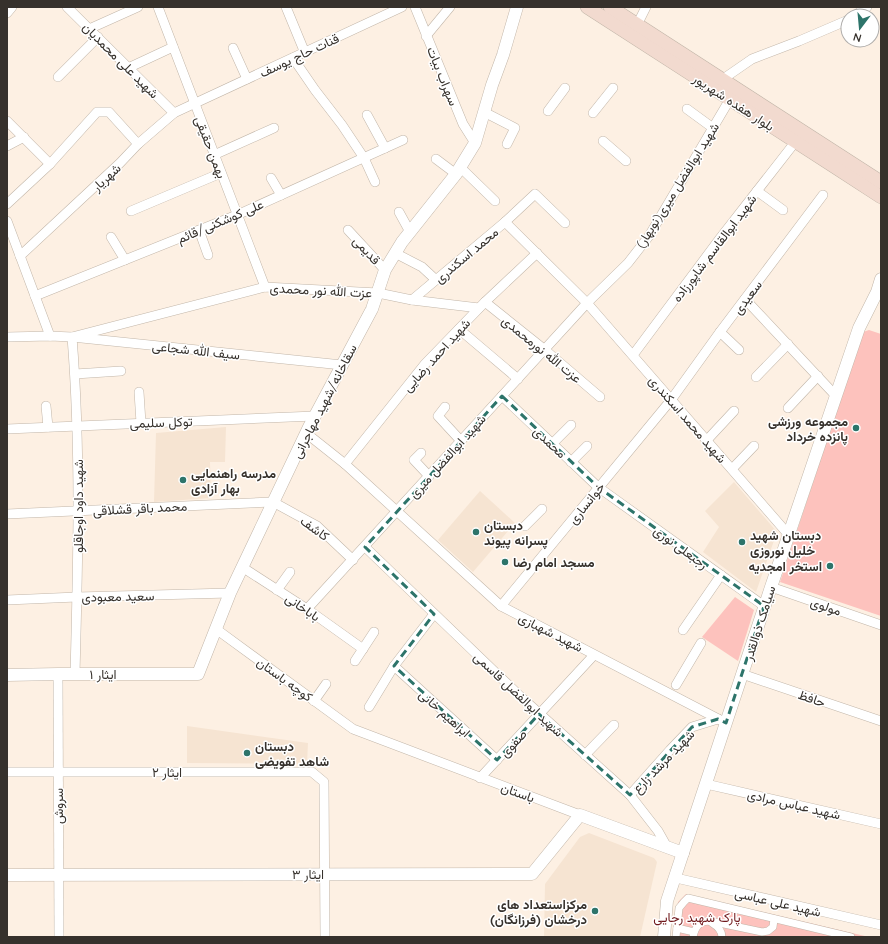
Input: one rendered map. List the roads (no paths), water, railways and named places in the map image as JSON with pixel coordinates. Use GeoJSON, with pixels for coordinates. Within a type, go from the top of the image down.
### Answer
{"type":"FeatureCollection","features":[{"type":"Feature","properties":{"kind":"main road","name":"بلوار هفده شهریور"},"geometry":{"type":"LineString","coordinates":[[586,7],[881,197]]}},
{"type":"Feature","properties":{"kind":"main road","name":"بلوار هفده شهریور"},"geometry":{"type":"LineString","coordinates":[[610,7],[881,182]]}},
{"type":"Feature","properties":{"kind":"street"},"geometry":{"type":"LineString","coordinates":[[7,13],[12,7]]}},
{"type":"Feature","properties":{"kind":"street","name":"شهید علی محمدیان"},"geometry":{"type":"LineString","coordinates":[[67,7],[174,113]]}},
{"type":"Feature","properties":{"kind":"street"},"geometry":{"type":"LineString","coordinates":[[89,29],[138,7]]}},
{"type":"Feature","properties":{"kind":"street","name":"بهمن حقیقی"},"geometry":{"type":"LineString","coordinates":[[158,7],[265,287]]}},
{"type":"Feature","properties":{"kind":"street"},"geometry":{"type":"LineString","coordinates":[[286,7],[305,53]]}},
{"type":"Feature","properties":{"kind":"street","name":"قنات حاج یوسف"},"geometry":{"type":"LineString","coordinates":[[195,103],[402,7]]}},
{"type":"Feature","properties":{"kind":"street","name":"سهراب بیات"},"geometry":{"type":"LineString","coordinates":[[415,7],[463,124],[475,143]]}},
{"type":"Feature","properties":{"kind":"street"},"geometry":{"type":"LineString","coordinates":[[426,36],[450,7]]}},
{"type":"Feature","properties":{"kind":"street","name":"سقاخانه/شهید مهاجرانی"},"geometry":{"type":"LineString","coordinates":[[198,674],[242,567],[306,433],[372,309],[385,270],[402,242],[458,171],[475,143],[517,7]]}},
{"type":"Feature","properties":{"kind":"street"},"geometry":{"type":"LineString","coordinates":[[637,25],[646,7]]}},
{"type":"Feature","properties":{"kind":"street"},"geometry":{"type":"LineString","coordinates":[[723,79],[752,59],[840,23]]}},
{"type":"Feature","properties":{"kind":"street"},"geometry":{"type":"LineString","coordinates":[[58,78],[98,38]]}},
{"type":"Feature","properties":{"kind":"street"},"geometry":{"type":"LineString","coordinates":[[128,68],[173,47]]}},
{"type":"Feature","properties":{"kind":"street"},"geometry":{"type":"LineString","coordinates":[[233,48],[247,79]]}},
{"type":"Feature","properties":{"kind":"street"},"geometry":{"type":"LineString","coordinates":[[293,58],[364,158],[375,182]]}},
{"type":"Feature","properties":{"kind":"street"},"geometry":{"type":"LineString","coordinates":[[548,111],[565,88]]}},
{"type":"Feature","properties":{"kind":"street"},"geometry":{"type":"LineString","coordinates":[[593,113],[613,88]]}},
{"type":"Feature","properties":{"kind":"street","name":"شهید ابوالفضل میری(نوبهار)"},"geometry":{"type":"LineString","coordinates":[[587,303],[628,263],[649,236],[730,99]]}},
{"type":"Feature","properties":{"kind":"street","name":"شهریار"},"geometry":{"type":"LineString","coordinates":[[20,256],[120,163],[138,144],[174,113],[195,103]]}},
{"type":"Feature","properties":{"kind":"street"},"geometry":{"type":"LineString","coordinates":[[687,109],[713,128]]}},
{"type":"Feature","properties":{"kind":"street"},"geometry":{"type":"LineString","coordinates":[[7,204],[50,164],[97,112],[109,112],[138,144]]}},
{"type":"Feature","properties":{"kind":"street"},"geometry":{"type":"LineString","coordinates":[[484,112],[515,128],[507,144]]}},
{"type":"Feature","properties":{"kind":"street"},"geometry":{"type":"LineString","coordinates":[[367,115],[385,148]]}},
{"type":"Feature","properties":{"kind":"street"},"geometry":{"type":"LineString","coordinates":[[7,121],[50,164]]}},
{"type":"Feature","properties":{"kind":"street"},"geometry":{"type":"LineString","coordinates":[[214,155],[274,128]]}},
{"type":"Feature","properties":{"kind":"street"},"geometry":{"type":"LineString","coordinates":[[7,146],[24,137]]}},
{"type":"Feature","properties":{"kind":"street","name":"علی کوشکنی/قائم"},"geometry":{"type":"LineString","coordinates":[[35,296],[237,215],[403,140]]}},
{"type":"Feature","properties":{"kind":"street"},"geometry":{"type":"LineString","coordinates":[[603,141],[626,161]]}},
{"type":"Feature","properties":{"kind":"street","name":"شهید ابوالقاسم شاپورزاده"},"geometry":{"type":"LineString","coordinates":[[632,355],[796,141]]}},
{"type":"Feature","properties":{"kind":"street"},"geometry":{"type":"LineString","coordinates":[[436,159],[458,171],[495,201]]}},
{"type":"Feature","properties":{"kind":"street"},"geometry":{"type":"LineString","coordinates":[[131,211],[221,173]]}},
{"type":"Feature","properties":{"kind":"street"},"geometry":{"type":"LineString","coordinates":[[271,178],[281,195]]}},
{"type":"Feature","properties":{"kind":"street"},"geometry":{"type":"LineString","coordinates":[[757,191],[783,210]]}},
{"type":"Feature","properties":{"kind":"street"},"geometry":{"type":"LineString","coordinates":[[505,222],[535,194],[565,223]]}},
{"type":"Feature","properties":{"kind":"street","name":"سعیدی"},"geometry":{"type":"LineString","coordinates":[[671,400],[823,195]]}},
{"type":"Feature","properties":{"kind":"street"},"geometry":{"type":"LineString","coordinates":[[399,212],[410,232]]}},
{"type":"Feature","properties":{"kind":"street"},"geometry":{"type":"LineString","coordinates":[[7,221],[50,336]]}},
{"type":"Feature","properties":{"kind":"street","name":"محمد اسکندری"},"geometry":{"type":"LineString","coordinates":[[412,300],[505,222],[587,303]]}},
{"type":"Feature","properties":{"kind":"street"},"geometry":{"type":"LineString","coordinates":[[199,230],[208,255]]}},
{"type":"Feature","properties":{"kind":"street","name":"قدیمی"},"geometry":{"type":"LineString","coordinates":[[348,230],[385,270]]}},
{"type":"Feature","properties":{"kind":"street"},"geometry":{"type":"LineString","coordinates":[[111,237],[125,260]]}},
{"type":"Feature","properties":{"kind":"street"},"geometry":{"type":"LineString","coordinates":[[395,253],[422,267],[436,280]]}},
{"type":"Feature","properties":{"kind":"street","name":"شهید احمد رضایی"},"geometry":{"type":"LineString","coordinates":[[345,464],[424,365],[482,305],[537,254]]}},
{"type":"Feature","properties":{"kind":"street","name":"سیامک ذوالقدر"},"geometry":{"type":"LineString","coordinates":[[664,937],[667,902],[706,784],[722,721],[742,674],[770,587],[859,328],[880,292],[881,279]]}},
{"type":"Feature","properties":{"kind":"street","name":"عزت الله نور محمدی"},"geometry":{"type":"LineString","coordinates":[[72,337],[265,287],[378,293],[412,300],[482,305]]}},
{"type":"Feature","properties":{"kind":"street"},"geometry":{"type":"LineString","coordinates":[[745,299],[836,396]]}},
{"type":"Feature","properties":{"kind":"street","name":"شهید ابوالفضل میری"},"geometry":{"type":"LineString","coordinates":[[307,610],[587,303]]}},
{"type":"Feature","properties":{"kind":"street","name":"شهید محمد اسکندری"},"geometry":{"type":"LineString","coordinates":[[587,303],[788,534]]}},
{"type":"Feature","properties":{"kind":"street","name":"عزت الله نورمحمدی"},"geometry":{"type":"LineString","coordinates":[[482,305],[545,350],[600,397]]}},
{"type":"Feature","properties":{"kind":"street"},"geometry":{"type":"LineString","coordinates":[[459,329],[518,379]]}},
{"type":"Feature","properties":{"kind":"street"},"geometry":{"type":"LineString","coordinates":[[720,332],[739,350]]}},
{"type":"Feature","properties":{"kind":"street","name":"سیف الله شجاعی"},"geometry":{"type":"LineString","coordinates":[[7,337],[72,337],[342,365]]}},
{"type":"Feature","properties":{"kind":"street","name":"شهید داود اوجاقلو"},"geometry":{"type":"LineString","coordinates":[[72,337],[78,426],[75,674]]}},
{"type":"Feature","properties":{"kind":"street"},"geometry":{"type":"LineString","coordinates":[[756,377],[788,344]]}},
{"type":"Feature","properties":{"kind":"street"},"geometry":{"type":"LineString","coordinates":[[75,374],[121,371]]}},
{"type":"Feature","properties":{"kind":"street"},"geometry":{"type":"LineString","coordinates":[[788,408],[818,376]]}},
{"type":"Feature","properties":{"kind":"street"},"geometry":{"type":"LineString","coordinates":[[139,392],[141,423]]}},
{"type":"Feature","properties":{"kind":"street","name":"محمدی"},"geometry":{"type":"LineString","coordinates":[[502,396],[598,487]]}},
{"type":"Feature","properties":{"kind":"street","name":"خوانساری"},"geometry":{"type":"LineString","coordinates":[[501,606],[671,400]]}},
{"type":"Feature","properties":{"kind":"street"},"geometry":{"type":"LineString","coordinates":[[46,406],[48,427]]}},
{"type":"Feature","properties":{"kind":"street"},"geometry":{"type":"LineString","coordinates":[[445,407],[438,416],[461,441]]}},
{"type":"Feature","properties":{"kind":"street"},"geometry":{"type":"LineString","coordinates":[[707,440],[734,411]]}},
{"type":"Feature","properties":{"kind":"street","name":"توکل سلیمی"},"geometry":{"type":"LineString","coordinates":[[7,429],[315,416]]}},
{"type":"Feature","properties":{"kind":"street"},"geometry":{"type":"LineString","coordinates":[[552,444],[571,426]]}},
{"type":"Feature","properties":{"kind":"street","name":"شهید شهبازی"},"geometry":{"type":"LineString","coordinates":[[306,433],[345,464],[501,606],[722,721]]}},
{"type":"Feature","properties":{"kind":"street"},"geometry":{"type":"LineString","coordinates":[[571,462],[587,446]]}},
{"type":"Feature","properties":{"kind":"street"},"geometry":{"type":"LineString","coordinates":[[732,469],[754,446]]}},
{"type":"Feature","properties":{"kind":"street"},"geometry":{"type":"LineString","coordinates":[[421,453],[414,460],[429,476]]}},
{"type":"Feature","properties":{"kind":"street","name":"رجبعلی نوری"},"geometry":{"type":"LineString","coordinates":[[598,487],[764,606]]}},
{"type":"Feature","properties":{"kind":"street","name":"محمد باقر قشلاقی"},"geometry":{"type":"LineString","coordinates":[[7,514],[273,502]]}},
{"type":"Feature","properties":{"kind":"street","name":"کاشف"},"geometry":{"type":"LineString","coordinates":[[273,502],[317,526],[353,560]]}},
{"type":"Feature","properties":{"kind":"street"},"geometry":{"type":"LineString","coordinates":[[525,526],[542,509]]}},
{"type":"Feature","properties":{"kind":"street","name":"شهید ابوالفضل قاسمی"},"geometry":{"type":"LineString","coordinates":[[365,546],[539,714],[630,795],[658,831],[667,847]]}},
{"type":"Feature","properties":{"kind":"street","name":"باباخانی"},"geometry":{"type":"LineString","coordinates":[[242,567],[363,649]]}},
{"type":"Feature","properties":{"kind":"street"},"geometry":{"type":"LineString","coordinates":[[277,590],[290,572]]}},
{"type":"Feature","properties":{"kind":"street"},"geometry":{"type":"LineString","coordinates":[[682,630],[720,575]]}},
{"type":"Feature","properties":{"kind":"street","name":"مولوی"},"geometry":{"type":"LineString","coordinates":[[770,587],[881,625]]}},
{"type":"Feature","properties":{"kind":"street","name":"سعید معبودی"},"geometry":{"type":"LineString","coordinates":[[7,600],[230,594]]}},
{"type":"Feature","properties":{"kind":"street"},"geometry":{"type":"LineString","coordinates":[[369,707],[394,666],[434,614]]}},
{"type":"Feature","properties":{"kind":"street","name":"کوچه باستان"},"geometry":{"type":"LineString","coordinates":[[216,629],[354,729]]}},
{"type":"Feature","properties":{"kind":"street"},"geometry":{"type":"LineString","coordinates":[[355,661],[374,632]]}},
{"type":"Feature","properties":{"kind":"street"},"geometry":{"type":"LineString","coordinates":[[676,685],[701,644]]}},
{"type":"Feature","properties":{"kind":"street","name":"صفوی"},"geometry":{"type":"LineString","coordinates":[[480,778],[594,655]]}},
{"type":"Feature","properties":{"kind":"street","name":"ابراهیم خانی"},"geometry":{"type":"LineString","coordinates":[[394,666],[497,760]]}},
{"type":"Feature","properties":{"kind":"street","name":"ایثار ۱"},"geometry":{"type":"LineString","coordinates":[[7,676],[58,674],[198,674]]}},
{"type":"Feature","properties":{"kind":"street","name":"سروش"},"geometry":{"type":"LineString","coordinates":[[58,674],[59,937]]}},
{"type":"Feature","properties":{"kind":"street","name":"حافظ"},"geometry":{"type":"LineString","coordinates":[[742,674],[881,721]]}},
{"type":"Feature","properties":{"kind":"street"},"geometry":{"type":"LineString","coordinates":[[314,701],[326,684]]}},
{"type":"Feature","properties":{"kind":"street","name":"شهید مرشد زارع"},"geometry":{"type":"LineString","coordinates":[[630,795],[692,727],[722,721]]}},
{"type":"Feature","properties":{"kind":"street"},"geometry":{"type":"LineString","coordinates":[[585,755],[614,725]]}},
{"type":"Feature","properties":{"kind":"street","name":"باستان"},"geometry":{"type":"LineString","coordinates":[[354,729],[480,778],[684,853]]}},
{"type":"Feature","properties":{"kind":"street","name":"ایثار ۲"},"geometry":{"type":"LineString","coordinates":[[7,772],[312,772],[324,782],[325,874]]}},
{"type":"Feature","properties":{"kind":"street","name":"شهید عباس مرادی"},"geometry":{"type":"LineString","coordinates":[[706,784],[881,824]]}},
{"type":"Feature","properties":{"kind":"street","name":"ایثار ۳"},"geometry":{"type":"LineString","coordinates":[[7,875],[532,874],[580,815]]}},
{"type":"Feature","properties":{"kind":"street"},"geometry":{"type":"LineString","coordinates":[[325,874],[325,937]]}},
{"type":"Feature","properties":{"kind":"street","name":"شهید علی عباسی"},"geometry":{"type":"LineString","coordinates":[[676,878],[881,925]]}},
{"type":"Feature","properties":{"kind":"street"},"geometry":{"type":"LineString","coordinates":[[676,937],[679,908],[688,898],[851,937]]}},
{"type":"Feature","properties":{"kind":"street"},"geometry":{"type":"LineString","coordinates":[[677,928],[694,935],[695,930],[701,922],[710,921],[762,932],[768,931],[773,926],[774,919]]}},
{"type":"Feature","properties":{"kind":"street"},"geometry":{"type":"LineString","coordinates":[[710,921],[720,929],[722,937]]}},
{"type":"Feature","properties":{"kind":"place","name":"مجموعه ورزشی پانزده خرداد"},"geometry":{"type":"Point","coordinates":[856,428]}},
{"type":"Feature","properties":{"kind":"place","name":"مدرسه راهنمایی بهار آزادی"},"geometry":{"type":"Point","coordinates":[183,480]}},
{"type":"Feature","properties":{"kind":"place","name":"دبستان پسرانه پیوند"},"geometry":{"type":"Point","coordinates":[476,532]}},
{"type":"Feature","properties":{"kind":"place","name":"دبستان شهید خلیل نوروزی"},"geometry":{"type":"Point","coordinates":[742,542]}},
{"type":"Feature","properties":{"kind":"place","name":"مسجد امام رضا"},"geometry":{"type":"Point","coordinates":[505,562]}},
{"type":"Feature","properties":{"kind":"place","name":"استخر امجدیه"},"geometry":{"type":"Point","coordinates":[830,566]}},
{"type":"Feature","properties":{"kind":"place","name":"دبستان شاهد تفویضی"},"geometry":{"type":"Point","coordinates":[247,753]}},
{"type":"Feature","properties":{"kind":"place","name":"مرکزاستعداد های درخشان (فرزانگان)"},"geometry":{"type":"Point","coordinates":[595,911]}},
{"type":"Feature","properties":{"kind":"park label","name":"پارک شهید رجایی"},"geometry":{"type":"Point","coordinates":[697,917]}}]}
